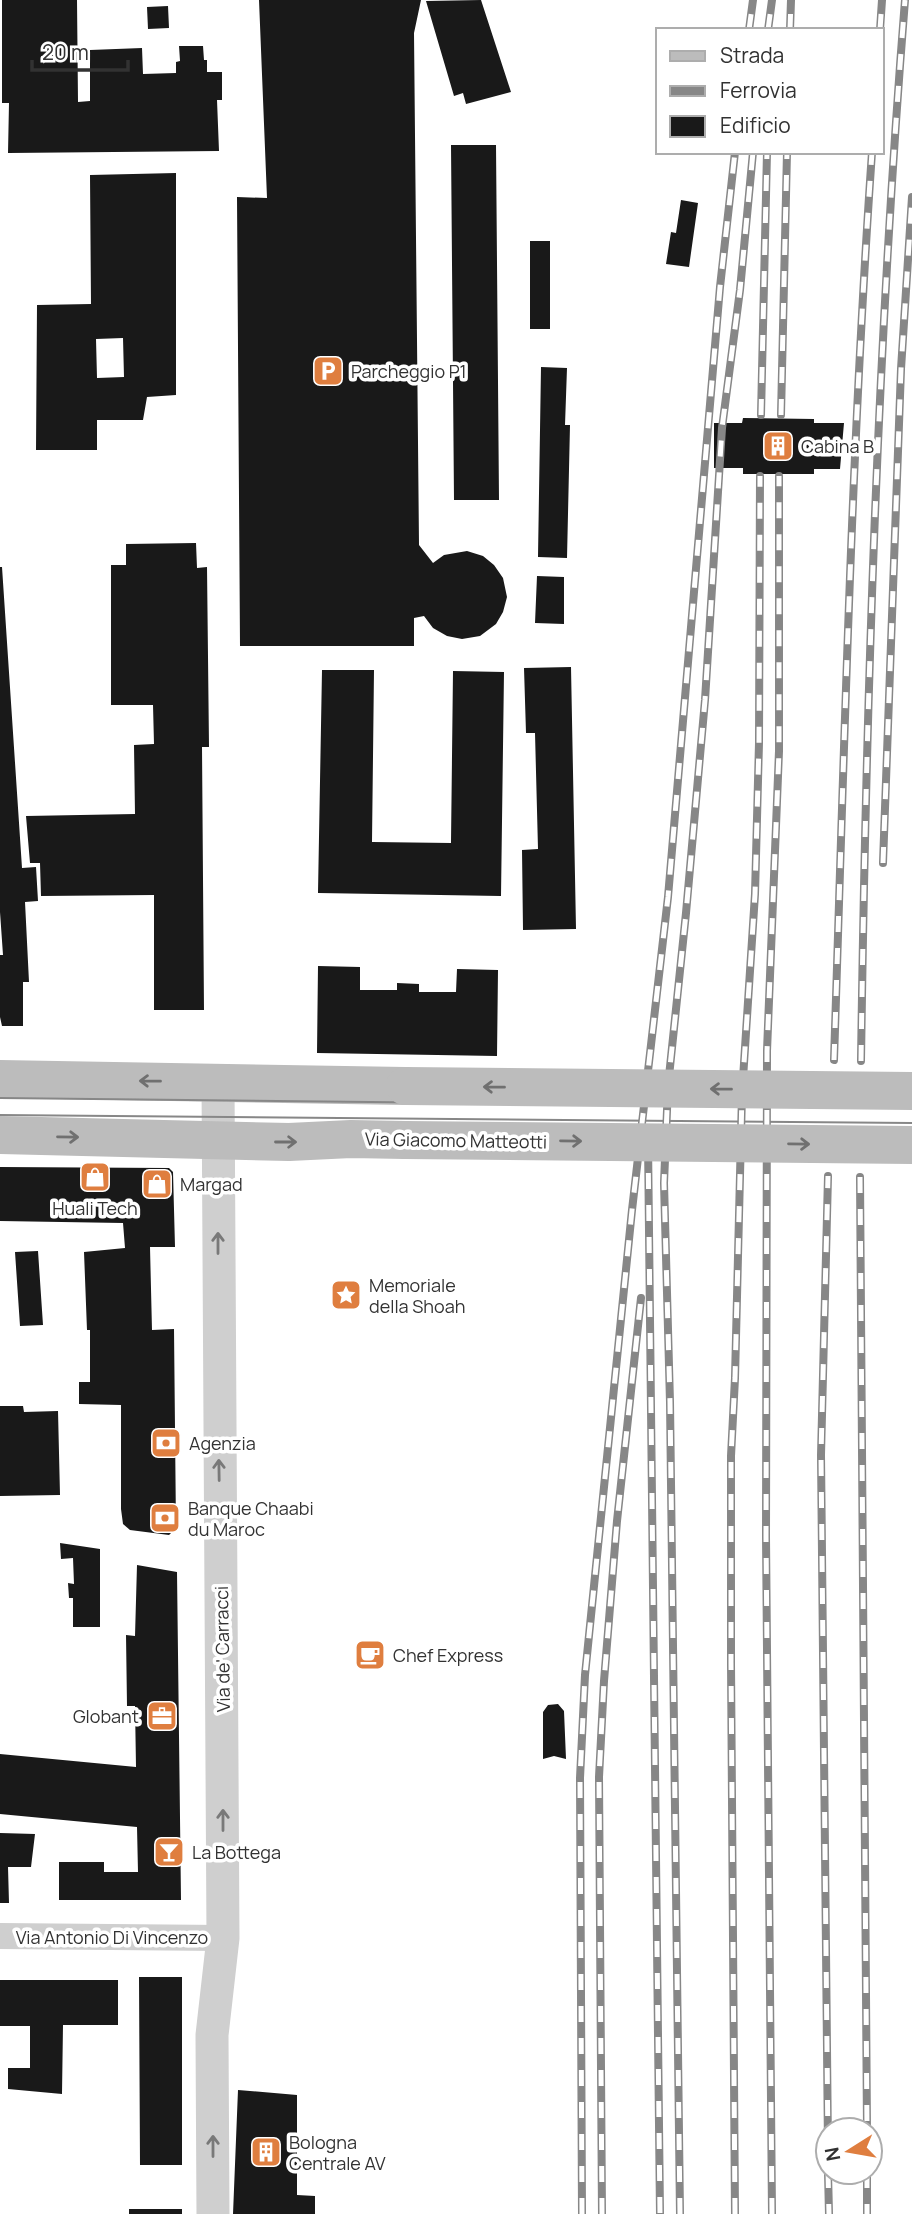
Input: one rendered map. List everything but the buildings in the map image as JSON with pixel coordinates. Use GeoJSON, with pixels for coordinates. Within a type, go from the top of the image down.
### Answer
{"type":"FeatureCollection","features":[{"type":"Feature","properties":{"kind":"main road"},"geometry":{"type":"LineString","coordinates":[[0,1079],[912,1091]]}},
{"type":"Feature","properties":{"kind":"main road","name":"Via Giacomo Matteotti"},"geometry":{"type":"LineString","coordinates":[[0,1135],[289,1142],[351,1139],[912,1144]]}},
{"type":"Feature","properties":{"kind":"street","name":"Via de' Carracci"},"geometry":{"type":"LineString","coordinates":[[213,2214],[212,2035],[223,1938],[218,1082]]}},
{"type":"Feature","properties":{"kind":"street","name":"Via Antonio Di Vincenzo"},"geometry":{"type":"LineString","coordinates":[[0,1936],[223,1938]]}},
{"type":"Feature","properties":{"kind":"tram line"},"geometry":{"type":"LineString","coordinates":[[0,1098],[912,1108]]}},
{"type":"Feature","properties":{"kind":"tram line"},"geometry":{"type":"LineString","coordinates":[[0,1115],[912,1123]]}},
{"type":"Feature","properties":{"kind":"railway"},"geometry":{"type":"LineString","coordinates":[[749,28],[753,0]]}},
{"type":"Feature","properties":{"kind":"railway"},"geometry":{"type":"LineString","coordinates":[[768,28],[772,0]]}},
{"type":"Feature","properties":{"kind":"railway"},"geometry":{"type":"LineString","coordinates":[[790,28],[791,0]]}},
{"type":"Feature","properties":{"kind":"railway"},"geometry":{"type":"LineString","coordinates":[[880,28],[882,0]]}},
{"type":"Feature","properties":{"kind":"railway"},"geometry":{"type":"LineString","coordinates":[[861,1061],[874,530],[887,265],[905,0]]}},
{"type":"Feature","properties":{"kind":"railway"},"geometry":{"type":"LineString","coordinates":[[582,2214],[580,1778],[585,1675],[632,1210],[668,897],[720,287],[735,154]]}},
{"type":"Feature","properties":{"kind":"railway"},"geometry":{"type":"LineString","coordinates":[[680,2214],[670,1402],[664,1183],[668,1086],[705,700],[722,428],[740,290],[753,154]]}},
{"type":"Feature","properties":{"kind":"railway"},"geometry":{"type":"LineString","coordinates":[[761,415],[767,154]]}},
{"type":"Feature","properties":{"kind":"railway"},"geometry":{"type":"LineString","coordinates":[[781,415],[787,154]]}},
{"type":"Feature","properties":{"kind":"railway"},"geometry":{"type":"LineString","coordinates":[[834,1060],[853,493],[872,154]]}},
{"type":"Feature","properties":{"kind":"railway"},"geometry":{"type":"LineString","coordinates":[[883,863],[901,369],[912,197]]}},
{"type":"Feature","properties":{"kind":"railway"},"geometry":{"type":"LineString","coordinates":[[735,2214],[731,1456],[742,1094],[755,894],[759,743],[760,476]]}},
{"type":"Feature","properties":{"kind":"railway"},"geometry":{"type":"LineString","coordinates":[[772,2214],[766,1537],[767,1051],[779,751],[779,476]]}},
{"type":"Feature","properties":{"kind":"railway"},"geometry":{"type":"LineString","coordinates":[[648,1141],[660,2214]]}},
{"type":"Feature","properties":{"kind":"railway"},"geometry":{"type":"LineString","coordinates":[[828,1176],[821,1455],[828,2116]]}},
{"type":"Feature","properties":{"kind":"railway"},"geometry":{"type":"LineString","coordinates":[[860,1177],[867,2116]]}},
{"type":"Feature","properties":{"kind":"railway"},"geometry":{"type":"LineString","coordinates":[[602,2214],[599,1777],[617,1521],[641,1298]]}},
{"type":"Feature","properties":{"kind":"railway"},"geometry":{"type":"LineString","coordinates":[[828,2186],[829,2214]]}},
{"type":"Feature","properties":{"kind":"railway"},"geometry":{"type":"LineString","coordinates":[[867,2186],[867,2214]]}},
{"type":"Feature","properties":{"kind":"place","name":"Parcheggio P1"},"geometry":{"type":"Point","coordinates":[328,371]}},
{"type":"Feature","properties":{"kind":"place","name":"Cabina B"},"geometry":{"type":"Point","coordinates":[778,446]}},
{"type":"Feature","properties":{"kind":"place","name":"Huali Tech"},"geometry":{"type":"Point","coordinates":[95,1177]}},
{"type":"Feature","properties":{"kind":"place","name":"Margad"},"geometry":{"type":"Point","coordinates":[157,1184]}},
{"type":"Feature","properties":{"kind":"place","name":"Memoriale della Shoah"},"geometry":{"type":"Point","coordinates":[346,1295]}},
{"type":"Feature","properties":{"kind":"place","name":"Agenzia"},"geometry":{"type":"Point","coordinates":[166,1443]}},
{"type":"Feature","properties":{"kind":"place","name":"Banque Chaabi du Maroc"},"geometry":{"type":"Point","coordinates":[165,1518]}},
{"type":"Feature","properties":{"kind":"place","name":"Chef Express"},"geometry":{"type":"Point","coordinates":[370,1655]}},
{"type":"Feature","properties":{"kind":"place","name":"Globant"},"geometry":{"type":"Point","coordinates":[162,1716]}},
{"type":"Feature","properties":{"kind":"place","name":"La Bottega"},"geometry":{"type":"Point","coordinates":[169,1852]}},
{"type":"Feature","properties":{"kind":"place","name":"Bologna Centrale AV"},"geometry":{"type":"Point","coordinates":[266,2152]}}]}
